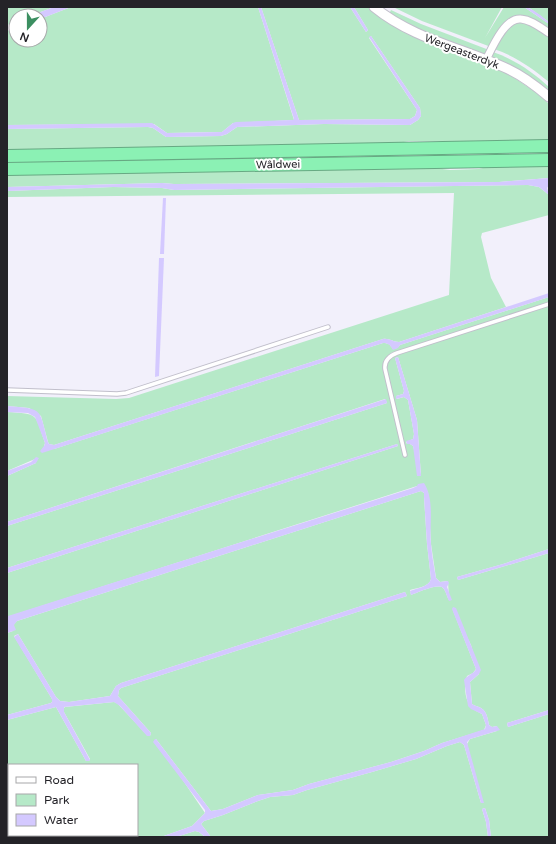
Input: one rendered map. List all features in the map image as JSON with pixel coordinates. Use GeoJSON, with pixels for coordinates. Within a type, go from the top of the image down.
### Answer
{"type":"FeatureCollection","features":[{"type":"Feature","properties":{"kind":"highway","name":"Wâldwei"},"geometry":{"type":"LineString","coordinates":[[7,156],[549,146]]}},
{"type":"Feature","properties":{"kind":"highway","name":"Wâldwei"},"geometry":{"type":"LineString","coordinates":[[7,169],[549,160]]}},
{"type":"Feature","properties":{"kind":"street","name":"Wergeasterdyk"},"geometry":{"type":"LineString","coordinates":[[374,7],[393,21],[412,31],[486,60],[520,76],[549,97]]}},
{"type":"Feature","properties":{"kind":"street"},"geometry":{"type":"LineString","coordinates":[[486,60],[505,28],[509,23],[516,19],[528,20],[549,34]]}},
{"type":"Feature","properties":{"kind":"lane"},"geometry":{"type":"LineString","coordinates":[[405,454],[385,369],[388,358],[397,353],[549,304]]}},
{"type":"Feature","properties":{"kind":"lane"},"geometry":{"type":"LineString","coordinates":[[7,390],[117,394],[126,393],[328,327]]}},
{"type":"Feature","properties":{"kind":"green space"},"geometry":{"type":"Polygon","coordinates":[[[7,7],[54,7],[48,9],[48,8],[8,8],[7,25],[7,7]]]}},
{"type":"Feature","properties":{"kind":"green space"},"geometry":{"type":"Polygon","coordinates":[[[71,7],[258,7],[294,120],[233,123],[222,132],[167,133],[154,124],[7,125],[7,31],[8,48],[48,48],[48,16],[71,7]]]}},
{"type":"Feature","properties":{"kind":"green space"},"geometry":{"type":"Polygon","coordinates":[[[261,7],[350,7],[366,32],[368,30],[354,7],[368,7],[389,23],[411,35],[494,67],[510,75],[537,93],[549,104],[549,141],[409,141],[393,144],[7,150],[7,129],[148,127],[153,128],[166,137],[221,136],[237,127],[324,124],[410,125],[421,116],[420,108],[371,36],[369,38],[417,110],[415,116],[410,119],[299,120],[261,7]]]}},
{"type":"Feature","properties":{"kind":"green space"},"geometry":{"type":"Polygon","coordinates":[[[393,7],[502,7],[485,38],[504,7],[524,7],[549,24],[549,32],[515,17],[491,47],[422,21],[393,7]]]}},
{"type":"Feature","properties":{"kind":"green space"},"geometry":{"type":"Polygon","coordinates":[[[528,7],[549,7],[549,22],[528,7]]]}},
{"type":"Feature","properties":{"kind":"green space"},"geometry":{"type":"Polygon","coordinates":[[[391,10],[421,24],[489,50],[482,54],[414,28],[389,14],[391,10]]]}},
{"type":"Feature","properties":{"kind":"green space"},"geometry":{"type":"Polygon","coordinates":[[[517,21],[527,22],[549,36],[549,82],[523,63],[494,49],[506,29],[517,21]]]}},
{"type":"Feature","properties":{"kind":"green space"},"geometry":{"type":"Polygon","coordinates":[[[493,52],[516,62],[530,71],[549,87],[549,92],[495,60],[492,55],[493,52]]]}},
{"type":"Feature","properties":{"kind":"green space"},"geometry":{"type":"Polygon","coordinates":[[[549,165],[549,178],[499,182],[162,183],[7,187],[7,175],[435,168],[450,170],[479,169],[491,166],[549,165]]]}},
{"type":"Feature","properties":{"kind":"green space"},"geometry":{"type":"Polygon","coordinates":[[[528,185],[539,187],[549,195],[549,215],[482,233],[481,237],[491,278],[506,307],[399,342],[383,339],[54,445],[49,444],[48,442],[41,416],[29,408],[7,406],[7,396],[116,399],[129,398],[449,295],[454,193],[7,197],[7,191],[113,187],[162,188],[174,190],[528,185]]]}},
{"type":"Feature","properties":{"kind":"green space"},"geometry":{"type":"Polygon","coordinates":[[[549,297],[549,302],[391,353],[386,358],[383,365],[401,444],[386,366],[389,359],[394,356],[549,305],[549,549],[457,577],[458,580],[549,553],[549,710],[507,723],[508,727],[549,714],[549,837],[491,837],[489,820],[485,808],[482,809],[488,837],[211,837],[201,824],[204,821],[270,797],[293,795],[416,759],[460,742],[464,745],[481,803],[483,803],[467,744],[470,739],[497,731],[497,726],[492,727],[489,725],[485,711],[472,704],[470,682],[479,674],[471,645],[452,608],[476,669],[473,673],[467,676],[465,690],[467,700],[472,708],[482,714],[486,725],[484,730],[442,743],[424,751],[391,762],[309,784],[293,790],[258,795],[223,809],[211,811],[155,739],[205,813],[192,826],[161,837],[132,836],[138,836],[138,764],[8,764],[8,836],[127,837],[7,837],[7,720],[56,707],[86,761],[89,761],[90,759],[64,712],[63,709],[65,707],[114,702],[117,703],[147,735],[150,736],[151,733],[118,696],[121,688],[407,596],[405,592],[121,683],[116,686],[110,696],[69,702],[60,701],[56,697],[18,634],[14,636],[52,699],[52,702],[7,715],[7,633],[13,631],[14,623],[17,621],[421,491],[424,493],[431,579],[428,584],[410,590],[411,595],[432,587],[440,587],[444,589],[449,600],[448,581],[440,582],[436,578],[431,544],[428,492],[417,486],[7,617],[7,573],[398,446],[397,444],[7,568],[7,526],[387,403],[385,399],[7,522],[7,476],[36,463],[35,459],[7,471],[7,412],[25,413],[34,417],[37,421],[45,443],[44,446],[54,449],[383,343],[389,344],[393,349],[400,345],[549,297]],[[398,357],[395,358],[404,391],[403,394],[396,396],[397,399],[404,397],[408,400],[414,434],[413,439],[406,442],[407,444],[413,446],[421,476],[417,420],[398,357]]]}},
{"type":"Feature","properties":{"kind":"green space"},"geometry":{"type":"Polygon","coordinates":[[[195,831],[199,832],[205,837],[176,837],[195,831]]]}},
{"type":"Feature","properties":{"kind":"water"},"geometry":{"type":"Polygon","coordinates":[[[54,7],[71,7],[48,16],[48,9],[54,7]]]}},
{"type":"Feature","properties":{"kind":"water"},"geometry":{"type":"Polygon","coordinates":[[[258,7],[261,7],[299,120],[410,119],[415,116],[417,110],[369,37],[371,36],[420,108],[421,116],[410,125],[324,124],[237,127],[221,136],[166,137],[153,128],[148,127],[7,129],[7,125],[152,123],[167,133],[222,132],[236,122],[293,120],[294,119],[258,7]]]}},
{"type":"Feature","properties":{"kind":"water"},"geometry":{"type":"Polygon","coordinates":[[[350,7],[354,7],[368,30],[366,32],[350,7]]]}},
{"type":"Feature","properties":{"kind":"water"},"geometry":{"type":"Polygon","coordinates":[[[524,7],[527,7],[537,13],[549,22],[549,24],[524,7]]]}},
{"type":"Feature","properties":{"kind":"water"},"geometry":{"type":"Polygon","coordinates":[[[549,178],[549,185],[547,188],[549,195],[539,187],[528,185],[174,190],[162,188],[113,187],[7,191],[7,187],[162,183],[499,182],[549,178]]]}},
{"type":"Feature","properties":{"kind":"water"},"geometry":{"type":"Polygon","coordinates":[[[163,198],[166,198],[164,254],[160,254],[163,198]]]}},
{"type":"Feature","properties":{"kind":"water"},"geometry":{"type":"Polygon","coordinates":[[[159,258],[164,258],[159,376],[155,377],[159,258]]]}},
{"type":"Feature","properties":{"kind":"water"},"geometry":{"type":"Polygon","coordinates":[[[549,293],[549,297],[400,345],[398,348],[393,350],[387,343],[383,343],[42,453],[40,451],[45,443],[35,417],[28,413],[7,412],[7,406],[28,408],[38,412],[43,422],[48,442],[49,444],[54,445],[383,339],[399,342],[549,293]]]}},
{"type":"Feature","properties":{"kind":"water"},"geometry":{"type":"Polygon","coordinates":[[[398,357],[417,420],[421,476],[417,476],[413,446],[407,444],[406,441],[413,439],[414,434],[408,400],[404,397],[396,399],[396,396],[403,394],[404,391],[395,358],[398,357]]]}},
{"type":"Feature","properties":{"kind":"water"},"geometry":{"type":"Polygon","coordinates":[[[386,399],[387,403],[7,526],[7,522],[386,399]]]}},
{"type":"Feature","properties":{"kind":"water"},"geometry":{"type":"Polygon","coordinates":[[[397,444],[398,446],[7,573],[7,568],[397,444]]]}},
{"type":"Feature","properties":{"kind":"water"},"geometry":{"type":"Polygon","coordinates":[[[36,457],[39,458],[36,463],[7,476],[7,471],[31,462],[36,457]]]}},
{"type":"Feature","properties":{"kind":"water"},"geometry":{"type":"Polygon","coordinates":[[[424,483],[431,505],[431,544],[436,578],[440,582],[448,581],[449,583],[447,587],[452,600],[449,601],[446,592],[440,587],[432,587],[411,595],[410,591],[425,586],[431,579],[424,493],[421,491],[17,621],[14,625],[16,630],[7,633],[8,616],[413,488],[418,484],[424,483]]]}},
{"type":"Feature","properties":{"kind":"water"},"geometry":{"type":"Polygon","coordinates":[[[549,549],[549,553],[458,580],[457,577],[503,564],[549,549]]]}},
{"type":"Feature","properties":{"kind":"water"},"geometry":{"type":"Polygon","coordinates":[[[405,592],[407,596],[121,688],[118,696],[151,733],[150,736],[147,736],[120,706],[114,702],[64,707],[64,712],[90,760],[89,761],[86,761],[56,707],[7,720],[7,715],[52,702],[52,699],[14,637],[18,634],[56,697],[60,701],[69,702],[110,696],[116,686],[121,683],[405,592]]]}},
{"type":"Feature","properties":{"kind":"water"},"geometry":{"type":"Polygon","coordinates":[[[453,607],[456,608],[481,670],[479,674],[470,682],[472,704],[485,711],[489,725],[492,727],[497,726],[500,730],[470,739],[467,742],[484,803],[481,803],[464,745],[460,742],[416,759],[293,795],[270,797],[204,821],[201,824],[211,837],[205,837],[199,832],[195,831],[176,837],[161,837],[192,826],[205,813],[205,810],[153,742],[155,739],[211,811],[223,809],[258,795],[293,790],[309,784],[391,762],[485,729],[486,725],[482,714],[468,706],[464,680],[476,669],[452,609],[453,607]]]}},
{"type":"Feature","properties":{"kind":"water"},"geometry":{"type":"Polygon","coordinates":[[[549,710],[549,714],[508,727],[507,723],[549,710]]]}},
{"type":"Feature","properties":{"kind":"water"},"geometry":{"type":"Polygon","coordinates":[[[485,808],[489,820],[491,837],[488,837],[482,809],[485,808]]]}}]}
